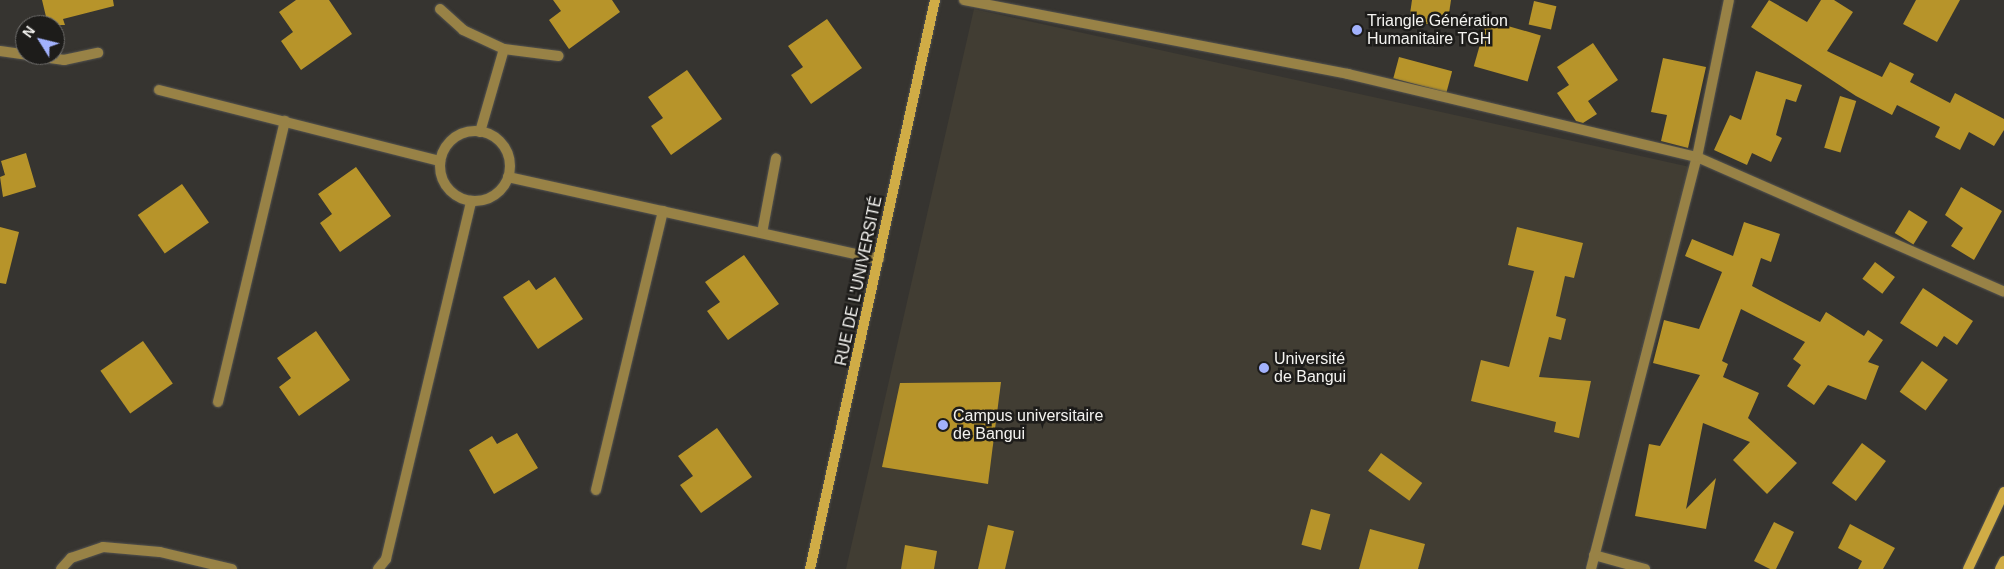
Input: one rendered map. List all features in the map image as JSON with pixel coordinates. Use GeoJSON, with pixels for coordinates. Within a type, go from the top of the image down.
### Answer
{"type":"FeatureCollection","features":[{"type":"Feature","properties":{"kind":"street","name":"RUE DE L'UNIVERSITÉ"},"geometry":{"type":"LineString","coordinates":[[810,569],[935,0]]}},
{"type":"Feature","properties":{"kind":"street"},"geometry":{"type":"LineString","coordinates":[[964,0],[1338,72],[1697,157],[2004,292]]}},
{"type":"Feature","properties":{"kind":"street"},"geometry":{"type":"LineString","coordinates":[[1591,569],[1697,157],[1730,0]]}},
{"type":"Feature","properties":{"kind":"street"},"geometry":{"type":"LineString","coordinates":[[440,9],[463,30],[504,49],[560,56]]}},
{"type":"Feature","properties":{"kind":"street"},"geometry":{"type":"LineString","coordinates":[[480,132],[504,49]]}},
{"type":"Feature","properties":{"kind":"street"},"geometry":{"type":"LineString","coordinates":[[0,51],[64,60],[98,53]]}},
{"type":"Feature","properties":{"kind":"street"},"geometry":{"type":"LineString","coordinates":[[159,90],[440,161]]}},
{"type":"Feature","properties":{"kind":"street"},"geometry":{"type":"LineString","coordinates":[[218,402],[284,122]]}},
{"type":"Feature","properties":{"kind":"street"},"geometry":{"type":"LineString","coordinates":[[480,132],[494,137],[505,149],[508,177],[488,199],[471,201],[446,186],[440,161],[452,140],[480,132]]}},
{"type":"Feature","properties":{"kind":"street"},"geometry":{"type":"LineString","coordinates":[[762,233],[776,158]]}},
{"type":"Feature","properties":{"kind":"street"},"geometry":{"type":"LineString","coordinates":[[508,177],[879,259]]}},
{"type":"Feature","properties":{"kind":"street"},"geometry":{"type":"LineString","coordinates":[[378,569],[386,560],[471,201]]}},
{"type":"Feature","properties":{"kind":"street"},"geometry":{"type":"LineString","coordinates":[[596,490],[663,211]]}},
{"type":"Feature","properties":{"kind":"street"},"geometry":{"type":"LineString","coordinates":[[1968,569],[2004,492]]}},
{"type":"Feature","properties":{"kind":"street"},"geometry":{"type":"LineString","coordinates":[[61,569],[72,558],[103,547],[160,552],[232,569]]}},
{"type":"Feature","properties":{"kind":"street"},"geometry":{"type":"LineString","coordinates":[[1594,555],[1645,569]]}},
{"type":"Feature","properties":{"kind":"street"},"geometry":{"type":"LineString","coordinates":[[2000,569],[2004,561]]}},
{"type":"Feature","properties":{"kind":"shaded area","name":"Université de Bangui"},"geometry":{"type":"Polygon","coordinates":[[[974,9],[1690,167],[1584,569],[846,569],[974,9]]]}},
{"type":"Feature","properties":{"kind":"building"},"geometry":{"type":"Polygon","coordinates":[[[42,0],[113,0],[114,6],[65,18],[65,15],[46,15],[42,0]]]}},
{"type":"Feature","properties":{"kind":"building"},"geometry":{"type":"Polygon","coordinates":[[[296,0],[329,0],[352,34],[301,70],[281,41],[293,32],[279,12],[296,0]]]}},
{"type":"Feature","properties":{"kind":"building"},"geometry":{"type":"Polygon","coordinates":[[[553,0],[612,0],[620,12],[569,49],[549,20],[561,11],[553,0]]]}},
{"type":"Feature","properties":{"kind":"building"},"geometry":{"type":"Polygon","coordinates":[[[1412,0],[1451,0],[1447,27],[1409,21],[1412,0]]]}},
{"type":"Feature","properties":{"kind":"building"},"geometry":{"type":"Polygon","coordinates":[[[1769,0],[1807,22],[1821,0],[1834,0],[1853,12],[1827,51],[1882,77],[1890,62],[1914,74],[1910,82],[1950,103],[1955,93],[2004,119],[2004,130],[1994,146],[1969,132],[1960,150],[1935,137],[1940,127],[1897,105],[1892,115],[1856,96],[1751,27],[1769,0]]]}},
{"type":"Feature","properties":{"kind":"building"},"geometry":{"type":"Polygon","coordinates":[[[1916,0],[1960,0],[1937,42],[1903,24],[1916,0]]]}},
{"type":"Feature","properties":{"kind":"building"},"geometry":{"type":"Polygon","coordinates":[[[1534,1],[1556,6],[1551,30],[1529,24],[1534,1]]]}},
{"type":"Feature","properties":{"kind":"building"},"geometry":{"type":"Polygon","coordinates":[[[827,19],[862,68],[811,104],[791,75],[803,67],[788,46],[827,19]]]}},
{"type":"Feature","properties":{"kind":"building"},"geometry":{"type":"Polygon","coordinates":[[[1487,20],[1541,35],[1528,82],[1474,66],[1487,20]]]}},
{"type":"Feature","properties":{"kind":"building"},"geometry":{"type":"Polygon","coordinates":[[[1593,43],[1618,80],[1588,101],[1597,114],[1583,123],[1576,121],[1557,93],[1569,85],[1557,67],[1593,43]]]}},
{"type":"Feature","properties":{"kind":"building"},"geometry":{"type":"Polygon","coordinates":[[[1399,57],[1452,71],[1446,92],[1393,78],[1399,57]]]}},
{"type":"Feature","properties":{"kind":"building"},"geometry":{"type":"Polygon","coordinates":[[[1663,58],[1706,67],[1688,148],[1661,141],[1667,115],[1651,112],[1663,58]]]}},
{"type":"Feature","properties":{"kind":"building"},"geometry":{"type":"Polygon","coordinates":[[[687,70],[722,119],[671,155],[651,126],[663,118],[648,97],[687,70]]]}},
{"type":"Feature","properties":{"kind":"building"},"geometry":{"type":"Polygon","coordinates":[[[1756,71],[1802,85],[1796,102],[1786,99],[1776,135],[1782,138],[1771,162],[1752,153],[1747,165],[1714,150],[1730,115],[1741,120],[1756,71]]]}},
{"type":"Feature","properties":{"kind":"building"},"geometry":{"type":"Polygon","coordinates":[[[1840,96],[1856,101],[1840,153],[1824,148],[1840,96]]]}},
{"type":"Feature","properties":{"kind":"building"},"geometry":{"type":"Polygon","coordinates":[[[26,153],[36,187],[3,197],[0,177],[5,175],[1,161],[26,153]]]}},
{"type":"Feature","properties":{"kind":"building"},"geometry":{"type":"Polygon","coordinates":[[[356,167],[391,216],[340,252],[320,223],[332,214],[318,194],[356,167]]]}},
{"type":"Feature","properties":{"kind":"building"},"geometry":{"type":"Polygon","coordinates":[[[182,184],[209,223],[165,253],[138,215],[182,184]]]}},
{"type":"Feature","properties":{"kind":"building"},"geometry":{"type":"Polygon","coordinates":[[[1961,187],[2002,211],[1974,260],[1951,246],[1963,228],[1945,215],[1961,187]]]}},
{"type":"Feature","properties":{"kind":"building"},"geometry":{"type":"Polygon","coordinates":[[[1909,210],[1928,222],[1913,245],[1895,233],[1909,210]]]}},
{"type":"Feature","properties":{"kind":"building"},"geometry":{"type":"Polygon","coordinates":[[[1744,222],[1780,234],[1771,262],[1761,258],[1752,286],[1820,322],[1826,312],[1864,336],[1868,330],[1883,340],[1868,362],[1879,366],[1866,400],[1828,385],[1814,405],[1787,386],[1801,365],[1793,359],[1805,342],[1741,309],[1722,361],[1728,364],[1723,377],[1759,393],[1748,418],[1797,463],[1767,494],[1733,460],[1750,442],[1703,423],[1686,509],[1716,478],[1706,529],[1635,516],[1649,444],[1660,446],[1700,375],[1653,363],[1664,320],[1699,329],[1722,272],[1685,256],[1692,239],[1733,256],[1744,222]]]}},
{"type":"Feature","properties":{"kind":"building"},"geometry":{"type":"Polygon","coordinates":[[[0,227],[19,232],[6,284],[0,283],[0,227]]]}},
{"type":"Feature","properties":{"kind":"building"},"geometry":{"type":"Polygon","coordinates":[[[1517,227],[1583,243],[1574,278],[1565,276],[1556,316],[1566,319],[1561,340],[1549,337],[1539,377],[1591,381],[1579,438],[1554,432],[1556,422],[1471,401],[1481,360],[1509,367],[1534,271],[1508,265],[1517,227]]]}},
{"type":"Feature","properties":{"kind":"building"},"geometry":{"type":"Polygon","coordinates":[[[744,255],[779,304],[728,340],[707,311],[720,302],[705,282],[744,255]]]}},
{"type":"Feature","properties":{"kind":"building"},"geometry":{"type":"Polygon","coordinates":[[[1875,262],[1895,277],[1882,294],[1862,279],[1875,262]]]}},
{"type":"Feature","properties":{"kind":"building"},"geometry":{"type":"Polygon","coordinates":[[[555,277],[583,319],[538,349],[503,297],[529,280],[536,290],[555,277]]]}},
{"type":"Feature","properties":{"kind":"building"},"geometry":{"type":"Polygon","coordinates":[[[1923,288],[1973,321],[1957,345],[1944,336],[1937,347],[1900,323],[1923,288]]]}},
{"type":"Feature","properties":{"kind":"building"},"geometry":{"type":"Polygon","coordinates":[[[316,331],[350,380],[299,416],[279,387],[291,378],[277,358],[316,331]]]}},
{"type":"Feature","properties":{"kind":"building"},"geometry":{"type":"Polygon","coordinates":[[[143,341],[173,384],[130,413],[100,371],[143,341]]]}},
{"type":"Feature","properties":{"kind":"building"},"geometry":{"type":"Polygon","coordinates":[[[1922,361],[1948,380],[1926,411],[1900,392],[1922,361]]]}},
{"type":"Feature","properties":{"kind":"building","name":"Campus universitaire de Bangui"},"geometry":{"type":"Polygon","coordinates":[[[1001,382],[988,484],[882,467],[900,383],[1001,382]]]}},
{"type":"Feature","properties":{"kind":"building"},"geometry":{"type":"Polygon","coordinates":[[[717,428],[752,477],[701,513],[680,485],[693,476],[678,456],[717,428]]]}},
{"type":"Feature","properties":{"kind":"building"},"geometry":{"type":"Polygon","coordinates":[[[517,433],[538,468],[494,494],[469,450],[492,436],[497,444],[517,433]]]}},
{"type":"Feature","properties":{"kind":"building"},"geometry":{"type":"Polygon","coordinates":[[[1862,443],[1886,461],[1856,501],[1832,483],[1862,443]]]}},
{"type":"Feature","properties":{"kind":"building"},"geometry":{"type":"Polygon","coordinates":[[[1381,453],[1422,483],[1409,501],[1368,471],[1381,453]]]}},
{"type":"Feature","properties":{"kind":"building"},"geometry":{"type":"Polygon","coordinates":[[[1311,509],[1330,514],[1321,550],[1301,545],[1311,509]]]}},
{"type":"Feature","properties":{"kind":"building"},"geometry":{"type":"Polygon","coordinates":[[[1774,522],[1794,532],[1776,569],[1770,569],[1754,561],[1774,522]]]}},
{"type":"Feature","properties":{"kind":"building"},"geometry":{"type":"Polygon","coordinates":[[[1850,524],[1895,548],[1883,569],[1858,569],[1862,561],[1838,548],[1850,524]]]}},
{"type":"Feature","properties":{"kind":"building"},"geometry":{"type":"Polygon","coordinates":[[[988,525],[1014,531],[1005,569],[978,569],[988,525]]]}},
{"type":"Feature","properties":{"kind":"building"},"geometry":{"type":"Polygon","coordinates":[[[1370,529],[1425,544],[1418,569],[1359,569],[1370,529]]]}},
{"type":"Feature","properties":{"kind":"building"},"geometry":{"type":"Polygon","coordinates":[[[905,545],[937,551],[934,569],[901,569],[905,545]]]}},
{"type":"Feature","properties":{"kind":"place","name":"Triangle Génération Humanitaire TGH"},"geometry":{"type":"Point","coordinates":[1357,30]}},
{"type":"Feature","properties":{"kind":"place","name":"Université de Bangui"},"geometry":{"type":"Point","coordinates":[1264,368]}},
{"type":"Feature","properties":{"kind":"place","name":"Campus universitaire de Bangui"},"geometry":{"type":"Point","coordinates":[943,425]}}]}
